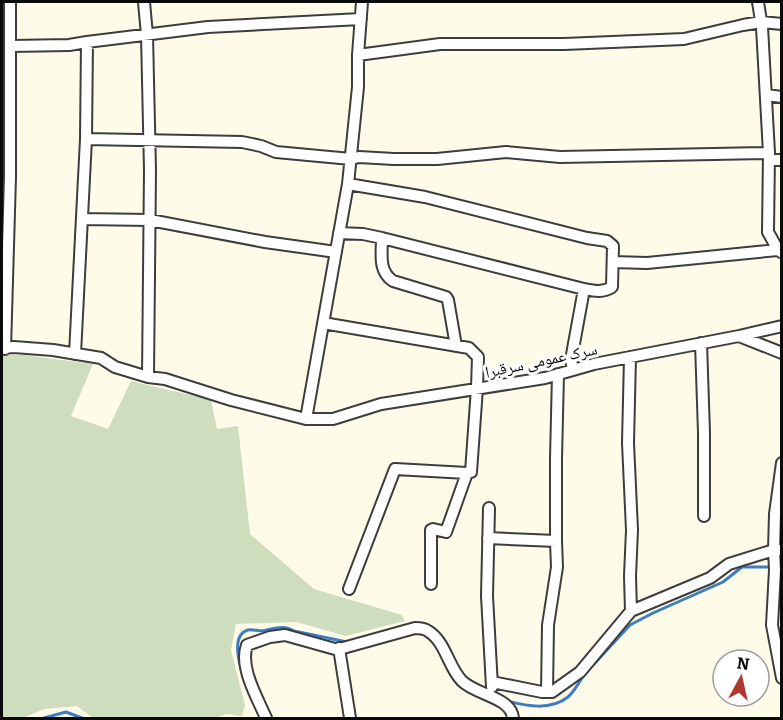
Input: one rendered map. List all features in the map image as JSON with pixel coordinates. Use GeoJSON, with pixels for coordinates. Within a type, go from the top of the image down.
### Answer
{"type":"FeatureCollection","features":[{"type":"Feature","properties":{"kind":"street"},"geometry":{"type":"LineString","coordinates":[[3,349],[6,79],[11,46],[10,2]]}},
{"type":"Feature","properties":{"kind":"street"},"geometry":{"type":"LineString","coordinates":[[144,2],[147,35],[150,220],[148,378]]}},
{"type":"Feature","properties":{"kind":"street"},"geometry":{"type":"LineString","coordinates":[[306,419],[348,184],[358,87],[362,2]]}},
{"type":"Feature","properties":{"kind":"street"},"geometry":{"type":"LineString","coordinates":[[613,262],[647,263],[780,251],[768,232],[769,156],[759,2]]}},
{"type":"Feature","properties":{"kind":"street"},"geometry":{"type":"LineString","coordinates":[[11,46],[69,45],[208,27],[361,19]]}},
{"type":"Feature","properties":{"kind":"street"},"geometry":{"type":"LineString","coordinates":[[358,55],[440,44],[564,44],[684,39],[761,22],[782,24]]}},
{"type":"Feature","properties":{"kind":"street"},"geometry":{"type":"LineString","coordinates":[[75,354],[86,139],[87,42]]}},
{"type":"Feature","properties":{"kind":"street"},"geometry":{"type":"LineString","coordinates":[[766,95],[782,97]]}},
{"type":"Feature","properties":{"kind":"street"},"geometry":{"type":"LineString","coordinates":[[86,139],[242,142],[276,152],[351,159],[358,157],[436,159],[507,152],[560,157],[769,156],[782,160]]}},
{"type":"Feature","properties":{"kind":"street"},"geometry":{"type":"LineString","coordinates":[[339,233],[382,238],[584,289],[607,291],[612,287],[613,246],[607,241],[425,197],[348,184]]}},
{"type":"Feature","properties":{"kind":"street"},"geometry":{"type":"LineString","coordinates":[[82,219],[150,220],[265,242],[336,252]]}},
{"type":"Feature","properties":{"kind":"street"},"geometry":{"type":"LineString","coordinates":[[382,238],[382,267],[389,278],[446,297],[456,346]]}},
{"type":"Feature","properties":{"kind":"street"},"geometry":{"type":"LineString","coordinates":[[573,370],[571,360],[584,289]]}},
{"type":"Feature","properties":{"kind":"street"},"geometry":{"type":"LineString","coordinates":[[323,323],[468,348],[478,357],[472,468],[467,473],[446,532],[431,530],[431,584]]}},
{"type":"Feature","properties":{"kind":"street","name":"سرک عمومی سرقبرا"},"geometry":{"type":"LineString","coordinates":[[3,349],[14,347],[53,350],[101,358],[115,367],[148,378],[165,379],[231,400],[306,419],[333,418],[381,404],[558,374],[594,364],[782,326]]}},
{"type":"Feature","properties":{"kind":"street"},"geometry":{"type":"LineString","coordinates":[[739,336],[782,353]]}},
{"type":"Feature","properties":{"kind":"street"},"geometry":{"type":"LineString","coordinates":[[700,343],[704,433],[704,516]]}},
{"type":"Feature","properties":{"kind":"street"},"geometry":{"type":"LineString","coordinates":[[630,357],[628,443],[632,530],[630,576],[632,611]]}},
{"type":"Feature","properties":{"kind":"street"},"geometry":{"type":"LineString","coordinates":[[547,693],[548,625],[557,567],[558,374]]}},
{"type":"Feature","properties":{"kind":"street"},"geometry":{"type":"LineString","coordinates":[[782,463],[775,514],[778,570],[772,625],[782,678]]}},
{"type":"Feature","properties":{"kind":"street"},"geometry":{"type":"LineString","coordinates":[[349,589],[395,469],[467,473]]}},
{"type":"Feature","properties":{"kind":"street"},"geometry":{"type":"LineString","coordinates":[[489,508],[488,596],[493,698]]}},
{"type":"Feature","properties":{"kind":"street"},"geometry":{"type":"LineString","coordinates":[[488,538],[556,541]]}},
{"type":"Feature","properties":{"kind":"street"},"geometry":{"type":"LineString","coordinates":[[492,682],[547,693],[552,692],[580,672],[632,611],[710,578],[729,564],[778,550]]}},
{"type":"Feature","properties":{"kind":"street"},"geometry":{"type":"LineString","coordinates":[[266,718],[246,668],[244,657],[246,645],[285,635],[335,649],[415,628],[426,629],[442,647],[457,676],[467,686],[509,708],[513,718]]}},
{"type":"Feature","properties":{"kind":"street"},"geometry":{"type":"LineString","coordinates":[[339,648],[350,718]]}},
{"type":"Feature","properties":{"kind":"green space"},"geometry":{"type":"Polygon","coordinates":[[[2,355],[23,355],[93,364],[71,416],[108,429],[131,381],[211,400],[217,429],[238,426],[250,534],[314,589],[402,615],[405,621],[346,636],[296,622],[236,624],[231,650],[245,705],[242,716],[226,714],[215,718],[93,718],[77,706],[45,709],[22,718],[2,718],[2,355]]]}},
{"type":"Feature","properties":{"kind":"waterway"},"geometry":{"type":"LineString","coordinates":[[594,664],[630,625],[723,582],[742,567],[772,567]]}},
{"type":"Feature","properties":{"kind":"waterway"},"geometry":{"type":"LineString","coordinates":[[244,678],[238,644],[242,633],[248,630],[286,628],[347,642]]}},
{"type":"Feature","properties":{"kind":"waterway"},"geometry":{"type":"LineString","coordinates":[[507,701],[530,706],[554,704],[571,695],[585,673]]}},
{"type":"Feature","properties":{"kind":"waterway"},"geometry":{"type":"LineString","coordinates":[[44,718],[66,712],[82,718]]}}]}
